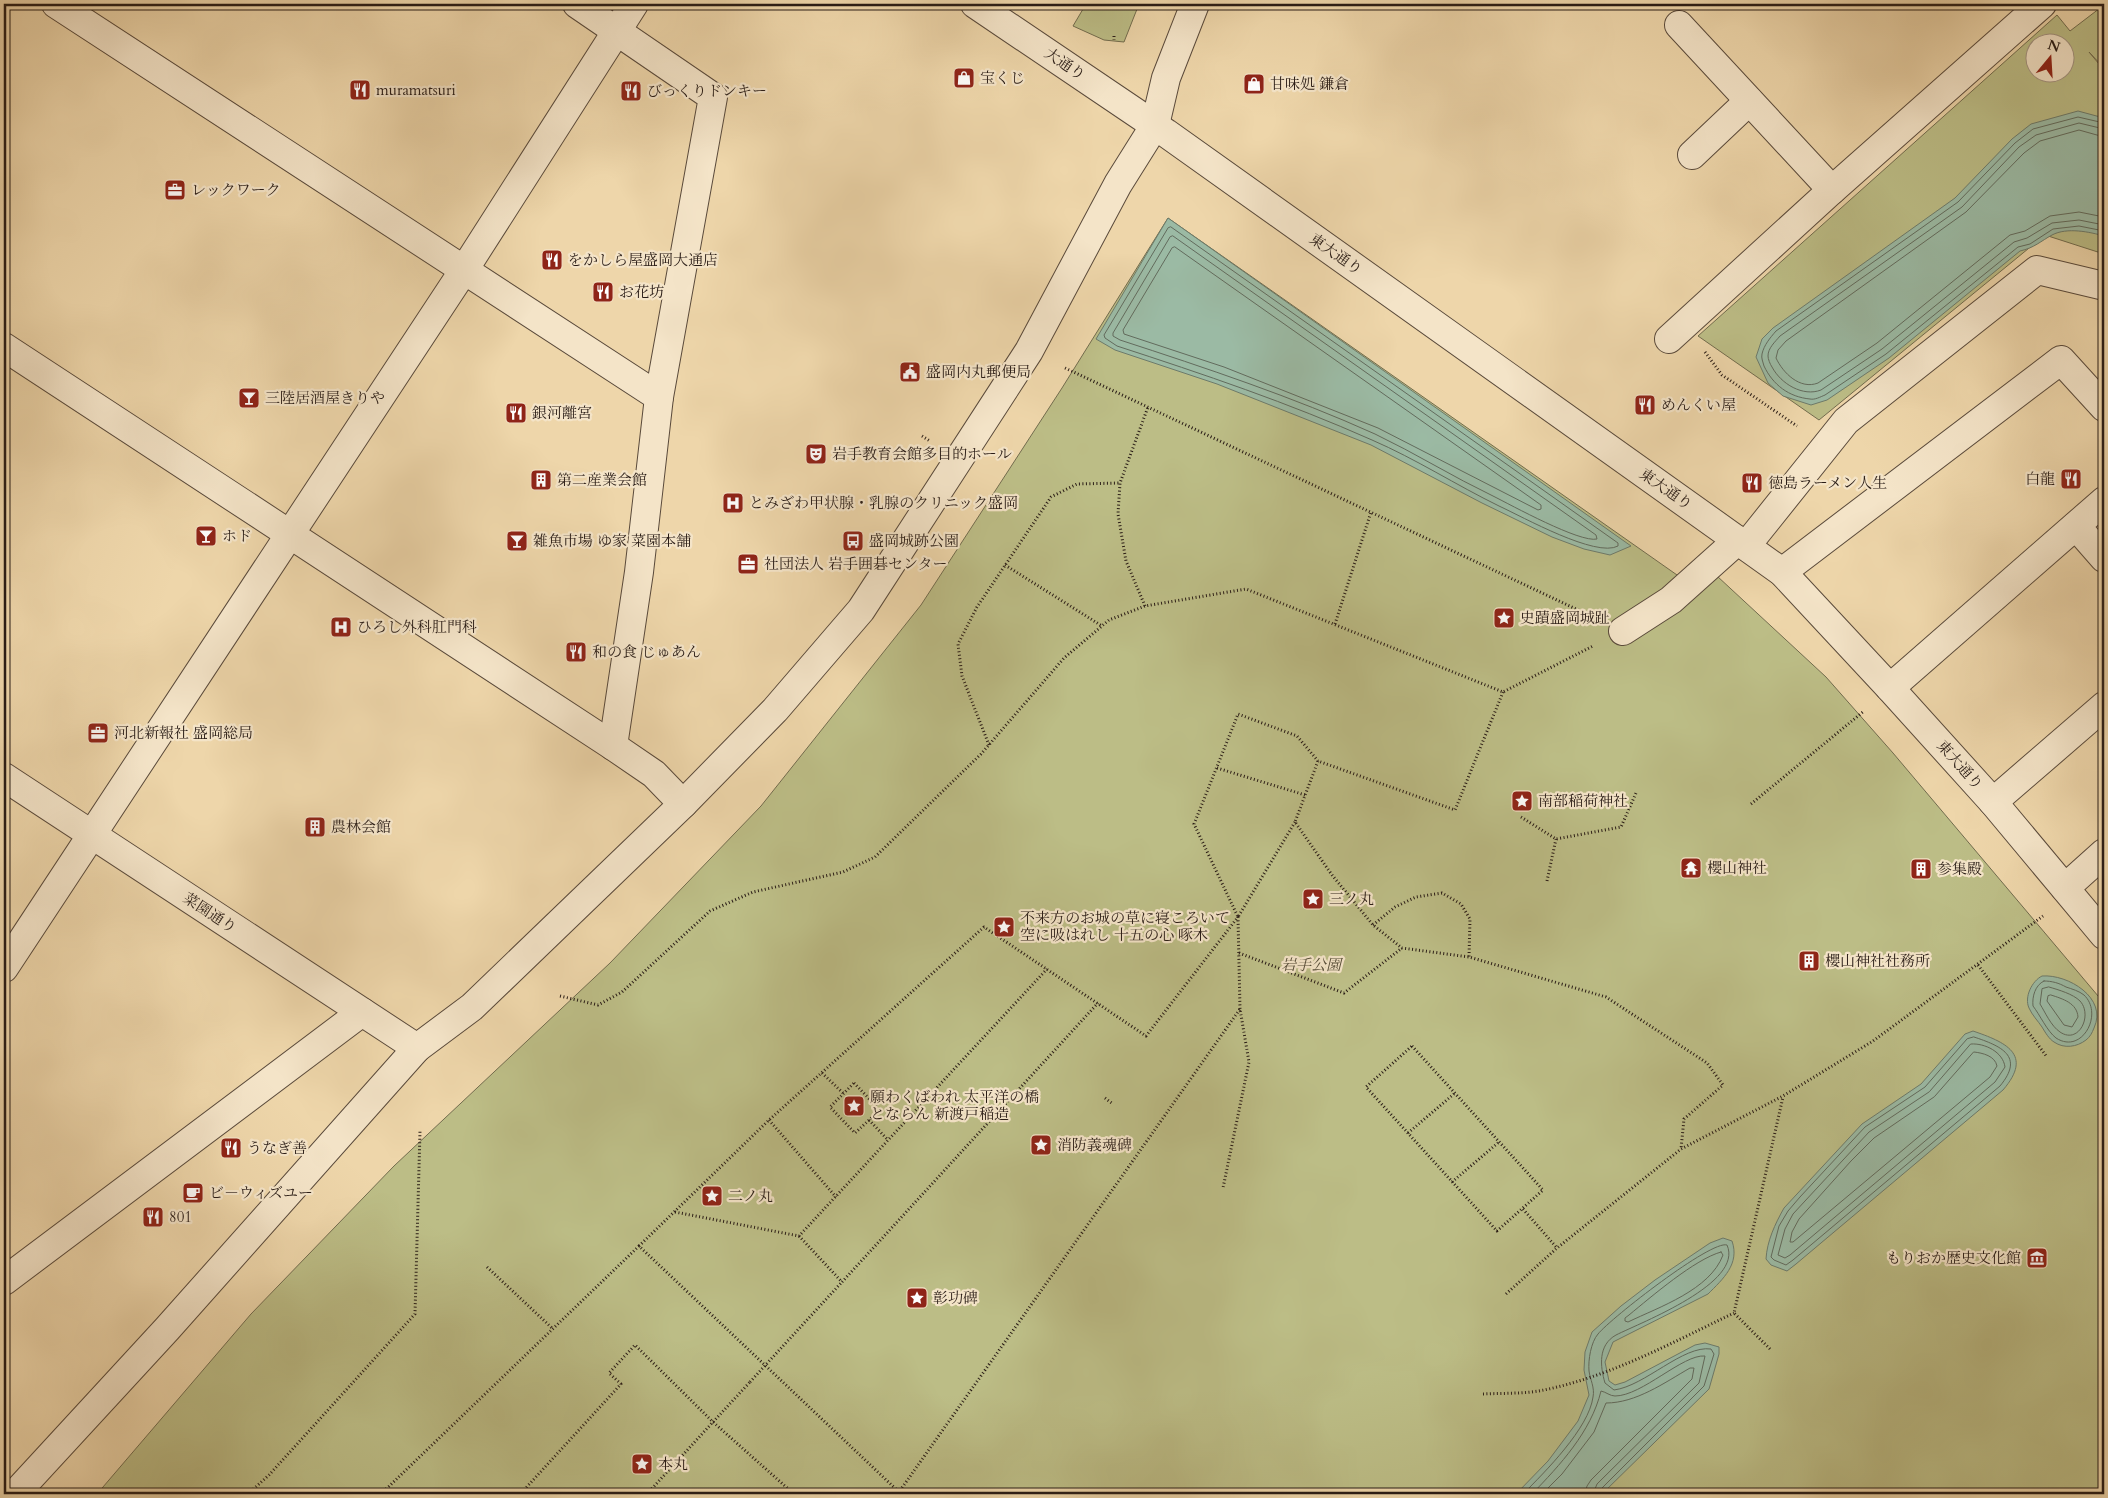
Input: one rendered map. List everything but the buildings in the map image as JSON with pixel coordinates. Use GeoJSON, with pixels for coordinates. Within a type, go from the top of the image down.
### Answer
{"type":"FeatureCollection","features":[{"type":"Feature","properties":{"kind":"street"},"geometry":{"type":"LineString","coordinates":[[56,4],[659,397]]}},
{"type":"Feature","properties":{"kind":"street"},"geometry":{"type":"LineString","coordinates":[[577,4],[713,96],[659,397],[639,572],[613,746]]}},
{"type":"Feature","properties":{"kind":"street"},"geometry":{"type":"LineString","coordinates":[[4,968],[464,270],[634,4]]}},
{"type":"Feature","properties":{"kind":"street","name":"大通り"},"geometry":{"type":"LineString","coordinates":[[975,4],[1155,125]]}},
{"type":"Feature","properties":{"kind":"street"},"geometry":{"type":"LineString","coordinates":[[15,1494],[167,1329],[417,1048],[472,1007],[683,804],[775,710],[861,610],[1029,351],[1118,184],[1155,125],[1166,78],[1195,4]]}},
{"type":"Feature","properties":{"kind":"street"},"geometry":{"type":"LineString","coordinates":[[1677,332],[1832,190],[2042,4]]}},
{"type":"Feature","properties":{"kind":"street"},"geometry":{"type":"LineString","coordinates":[[1679,25],[1832,190]]}},
{"type":"Feature","properties":{"kind":"street"},"geometry":{"type":"LineString","coordinates":[[1692,156],[1749,101]]}},
{"type":"Feature","properties":{"kind":"street","name":"東大通り"},"geometry":{"type":"LineString","coordinates":[[1155,125],[1782,572],[1993,802],[2104,935]]}},
{"type":"Feature","properties":{"kind":"street"},"geometry":{"type":"LineString","coordinates":[[1622,631],[1671,600],[1742,543],[1846,421],[2037,270],[2104,286]]}},
{"type":"Feature","properties":{"kind":"street"},"geometry":{"type":"LineString","coordinates":[[4,347],[613,746],[654,774],[683,804]]}},
{"type":"Feature","properties":{"kind":"street"},"geometry":{"type":"LineString","coordinates":[[1782,572],[2061,360],[2104,408]]}},
{"type":"Feature","properties":{"kind":"street"},"geometry":{"type":"LineString","coordinates":[[1890,688],[2104,501]]}},
{"type":"Feature","properties":{"kind":"street"},"geometry":{"type":"LineString","coordinates":[[2076,526],[2104,558]]}},
{"type":"Feature","properties":{"kind":"street"},"geometry":{"type":"LineString","coordinates":[[1993,802],[2104,706]]}},
{"type":"Feature","properties":{"kind":"street","name":"菜園通り"},"geometry":{"type":"LineString","coordinates":[[4,778],[417,1048]]}},
{"type":"Feature","properties":{"kind":"street"},"geometry":{"type":"LineString","coordinates":[[2065,888],[2104,853]]}},
{"type":"Feature","properties":{"kind":"street"},"geometry":{"type":"LineString","coordinates":[[4,1281],[362,1012]]}},
{"type":"Feature","properties":{"kind":"path"},"geometry":{"type":"LineString","coordinates":[[1677,332],[1722,376],[1826,446]]}},
{"type":"Feature","properties":{"kind":"path"},"geometry":{"type":"LineString","coordinates":[[1065,368],[1622,631]]}},
{"type":"Feature","properties":{"kind":"path"},"geometry":{"type":"LineString","coordinates":[[1145,606],[1126,561],[1118,514],[1120,483],[1148,407]]}},
{"type":"Feature","properties":{"kind":"path"},"geometry":{"type":"LineString","coordinates":[[988,745],[962,676],[958,644],[977,607],[1051,497],[1077,484],[1120,483]]}},
{"type":"Feature","properties":{"kind":"path"},"geometry":{"type":"LineString","coordinates":[[1335,624],[1370,512]]}},
{"type":"Feature","properties":{"kind":"path"},"geometry":{"type":"LineString","coordinates":[[1005,565],[1102,626]]}},
{"type":"Feature","properties":{"kind":"path"},"geometry":{"type":"LineString","coordinates":[[560,996],[598,1005],[622,992],[710,911],[753,892],[843,872],[875,857],[988,745],[1064,658],[1109,620],[1145,606],[1246,588],[1503,692]]}},
{"type":"Feature","properties":{"kind":"path"},"geometry":{"type":"LineString","coordinates":[[1224,1188],[1249,1062],[1240,1009],[1238,917],[1194,824],[1238,714],[1296,736],[1318,760],[1455,810],[1503,692],[1622,631]]}},
{"type":"Feature","properties":{"kind":"path"},"geometry":{"type":"LineString","coordinates":[[1750,804],[1866,709]]}},
{"type":"Feature","properties":{"kind":"path"},"geometry":{"type":"LineString","coordinates":[[381,1494],[769,1120],[984,927],[1146,1036],[1238,917],[1295,822],[1318,760]]}},
{"type":"Feature","properties":{"kind":"path"},"geometry":{"type":"LineString","coordinates":[[1217,768],[1305,795]]}},
{"type":"Feature","properties":{"kind":"path"},"geometry":{"type":"LineString","coordinates":[[1521,817],[1556,839],[1621,827],[1636,794]]}},
{"type":"Feature","properties":{"kind":"path"},"geometry":{"type":"LineString","coordinates":[[1295,822],[1332,875],[1373,924],[1402,948],[1469,957],[1606,997],[1707,1063],[1723,1085],[1684,1119],[1681,1149]]}},
{"type":"Feature","properties":{"kind":"path"},"geometry":{"type":"LineString","coordinates":[[1547,881],[1556,839]]}},
{"type":"Feature","properties":{"kind":"path"},"geometry":{"type":"LineString","coordinates":[[1373,924],[1395,907],[1416,897],[1442,893],[1461,904],[1470,919],[1469,957]]}},
{"type":"Feature","properties":{"kind":"path"},"geometry":{"type":"LineString","coordinates":[[1506,1294],[1557,1248],[1681,1149],[1783,1096],[1873,1042],[2049,912]]}},
{"type":"Feature","properties":{"kind":"path"},"geometry":{"type":"LineString","coordinates":[[1239,953],[1344,993],[1402,948]]}},
{"type":"Feature","properties":{"kind":"path"},"geometry":{"type":"LineString","coordinates":[[1978,964],[2047,1058]]}},
{"type":"Feature","properties":{"kind":"path"},"geometry":{"type":"LineString","coordinates":[[799,1236],[1047,969]]}},
{"type":"Feature","properties":{"kind":"path"},"geometry":{"type":"LineString","coordinates":[[647,1494],[1098,1003]]}},
{"type":"Feature","properties":{"kind":"path"},"geometry":{"type":"LineString","coordinates":[[639,1246],[899,1494],[1240,1009]]}},
{"type":"Feature","properties":{"kind":"path"},"geometry":{"type":"LineString","coordinates":[[1412,1046],[1543,1190],[1497,1232],[1408,1134],[1366,1087],[1412,1046]]}},
{"type":"Feature","properties":{"kind":"path"},"geometry":{"type":"LineString","coordinates":[[822,1073],[843,1094]]}},
{"type":"Feature","properties":{"kind":"path"},"geometry":{"type":"LineString","coordinates":[[854,1083],[880,1110],[855,1133],[830,1107],[843,1094],[854,1083]]}},
{"type":"Feature","properties":{"kind":"path"},"geometry":{"type":"LineString","coordinates":[[1408,1134],[1455,1093]]}},
{"type":"Feature","properties":{"kind":"path"},"geometry":{"type":"LineString","coordinates":[[1734,1312],[1783,1096]]}},
{"type":"Feature","properties":{"kind":"path"},"geometry":{"type":"LineString","coordinates":[[1105,1098],[1113,1104]]}},
{"type":"Feature","properties":{"kind":"path"},"geometry":{"type":"LineString","coordinates":[[769,1120],[836,1197]]}},
{"type":"Feature","properties":{"kind":"path"},"geometry":{"type":"LineString","coordinates":[[869,1120],[888,1140]]}},
{"type":"Feature","properties":{"kind":"path"},"geometry":{"type":"LineString","coordinates":[[248,1494],[269,1475],[415,1314],[420,1131]]}},
{"type":"Feature","properties":{"kind":"path"},"geometry":{"type":"LineString","coordinates":[[1452,1182],[1498,1142]]}},
{"type":"Feature","properties":{"kind":"path"},"geometry":{"type":"LineString","coordinates":[[1523,1209],[1557,1248]]}},
{"type":"Feature","properties":{"kind":"path"},"geometry":{"type":"LineString","coordinates":[[674,1212],[799,1236],[842,1282]]}},
{"type":"Feature","properties":{"kind":"path"},"geometry":{"type":"LineString","coordinates":[[487,1267],[552,1328]]}},
{"type":"Feature","properties":{"kind":"path"},"geometry":{"type":"LineString","coordinates":[[1734,1312],[1770,1349]]}},
{"type":"Feature","properties":{"kind":"path"},"geometry":{"type":"LineString","coordinates":[[1483,1394],[1542,1390],[1574,1383],[1634,1361],[1734,1312]]}},
{"type":"Feature","properties":{"kind":"path"},"geometry":{"type":"LineString","coordinates":[[524,1490],[621,1384],[609,1373],[635,1345],[713,1422],[794,1494]]}},
{"type":"Feature","properties":{"kind":"green space"},"geometry":{"type":"Polygon","coordinates":[[[1086,4],[1139,4],[1124,42],[1104,40],[1073,26],[1086,4]]]}},
{"type":"Feature","properties":{"kind":"green space"},"geometry":{"type":"Polygon","coordinates":[[[2104,5],[2104,68],[2089,52],[2104,70],[2104,254],[2045,235],[1819,420],[1698,336],[2026,43],[2026,82],[2076,82],[2076,32],[2038,32],[2057,15],[2070,31],[2104,5]]]}},
{"type":"Feature","properties":{"kind":"green space","name":"岩手公園"},"geometry":{"type":"Polygon","coordinates":[[[1168,218],[1697,589],[1717,576],[1826,677],[1893,753],[2104,1003],[2104,1494],[97,1494],[251,1314],[394,1166],[610,963],[761,806],[921,605],[1062,388],[1168,218]]]}},
{"type":"Feature","properties":{"kind":"water"},"geometry":{"type":"Polygon","coordinates":[[[2078,111],[2104,118],[2104,236],[2085,232],[2064,231],[2020,251],[1889,358],[1827,400],[1811,405],[1783,396],[1768,383],[1756,357],[1762,339],[1773,328],[1955,198],[2012,139],[2031,124],[2078,111]]]}},
{"type":"Feature","properties":{"kind":"water"},"geometry":{"type":"Polygon","coordinates":[[[1168,218],[1631,546],[1610,555],[1584,549],[1552,537],[1371,445],[1217,384],[1115,350],[1096,339],[1168,218]]]}},
{"type":"Feature","properties":{"kind":"water"},"geometry":{"type":"Polygon","coordinates":[[[2042,976],[2063,979],[2083,990],[2091,998],[2097,1017],[2092,1033],[2087,1039],[2075,1046],[2062,1046],[2054,1042],[2047,1035],[2028,1004],[2030,990],[2038,978],[2042,976]]]}},
{"type":"Feature","properties":{"kind":"water"},"geometry":{"type":"Polygon","coordinates":[[[1973,1031],[2005,1045],[2016,1058],[2016,1067],[2012,1078],[2003,1090],[1787,1271],[1771,1265],[1766,1259],[1768,1246],[1784,1208],[1862,1124],[1921,1084],[1965,1034],[1973,1031]]]}},
{"type":"Feature","properties":{"kind":"water"},"geometry":{"type":"Polygon","coordinates":[[[1723,1238],[1732,1241],[1734,1257],[1729,1270],[1719,1283],[1708,1294],[1613,1342],[1605,1362],[1609,1381],[1615,1385],[1625,1382],[1695,1345],[1705,1343],[1719,1347],[1719,1354],[1709,1389],[1602,1494],[1516,1494],[1548,1461],[1578,1421],[1589,1395],[1584,1370],[1585,1352],[1592,1332],[1621,1306],[1655,1280],[1710,1243],[1723,1238]]]}},
{"type":"Feature","properties":{"kind":"place","name":"宝くじ"},"geometry":{"type":"Point","coordinates":[964,78]}},
{"type":"Feature","properties":{"kind":"place","name":"甘味処 鎌倉"},"geometry":{"type":"Point","coordinates":[1254,84]}},
{"type":"Feature","properties":{"kind":"place","name":"muramatsuri"},"geometry":{"type":"Point","coordinates":[360,90]}},
{"type":"Feature","properties":{"kind":"place","name":"びっくりドンキー"},"geometry":{"type":"Point","coordinates":[631,91]}},
{"type":"Feature","properties":{"kind":"place","name":"レックワーク"},"geometry":{"type":"Point","coordinates":[175,190]}},
{"type":"Feature","properties":{"kind":"place","name":"をかしら屋盛岡大通店"},"geometry":{"type":"Point","coordinates":[552,260]}},
{"type":"Feature","properties":{"kind":"place","name":"お花坊"},"geometry":{"type":"Point","coordinates":[603,292]}},
{"type":"Feature","properties":{"kind":"place","name":"盛岡内丸郵便局"},"geometry":{"type":"Point","coordinates":[910,372]}},
{"type":"Feature","properties":{"kind":"place","name":"三陸居酒屋きりや"},"geometry":{"type":"Point","coordinates":[249,398]}},
{"type":"Feature","properties":{"kind":"place","name":"めんくい屋"},"geometry":{"type":"Point","coordinates":[1645,405]}},
{"type":"Feature","properties":{"kind":"place","name":"銀河離宮"},"geometry":{"type":"Point","coordinates":[516,413]}},
{"type":"Feature","properties":{"kind":"place","name":"岩手教育会館多目的ホール"},"geometry":{"type":"Point","coordinates":[816,454]}},
{"type":"Feature","properties":{"kind":"place","name":"白龍"},"geometry":{"type":"Point","coordinates":[2071,479]}},
{"type":"Feature","properties":{"kind":"place","name":"第二産業会館"},"geometry":{"type":"Point","coordinates":[541,480]}},
{"type":"Feature","properties":{"kind":"place","name":"徳島ラーメン人生"},"geometry":{"type":"Point","coordinates":[1752,483]}},
{"type":"Feature","properties":{"kind":"place","name":"とみざわ甲状腺・乳腺のクリニック盛岡"},"geometry":{"type":"Point","coordinates":[733,503]}},
{"type":"Feature","properties":{"kind":"place","name":"ホド"},"geometry":{"type":"Point","coordinates":[206,536]}},
{"type":"Feature","properties":{"kind":"place","name":"雑魚市場 ゆ家 菜園本舗"},"geometry":{"type":"Point","coordinates":[517,541]}},
{"type":"Feature","properties":{"kind":"place","name":"盛岡城跡公園"},"geometry":{"type":"Point","coordinates":[853,541]}},
{"type":"Feature","properties":{"kind":"place","name":"社団法人 岩手囲碁センター"},"geometry":{"type":"Point","coordinates":[748,564]}},
{"type":"Feature","properties":{"kind":"place","name":"史蹟盛岡城趾"},"geometry":{"type":"Point","coordinates":[1504,618]}},
{"type":"Feature","properties":{"kind":"place","name":"ひろし外科肛門科"},"geometry":{"type":"Point","coordinates":[341,627]}},
{"type":"Feature","properties":{"kind":"place","name":"和の食 じゅあん"},"geometry":{"type":"Point","coordinates":[576,652]}},
{"type":"Feature","properties":{"kind":"place","name":"河北新報社 盛岡総局"},"geometry":{"type":"Point","coordinates":[98,733]}},
{"type":"Feature","properties":{"kind":"place","name":"南部稲荷神社"},"geometry":{"type":"Point","coordinates":[1522,801]}},
{"type":"Feature","properties":{"kind":"place","name":"農林会館"},"geometry":{"type":"Point","coordinates":[315,827]}},
{"type":"Feature","properties":{"kind":"place","name":"櫻山神社"},"geometry":{"type":"Point","coordinates":[1691,868]}},
{"type":"Feature","properties":{"kind":"place","name":"参集殿"},"geometry":{"type":"Point","coordinates":[1921,869]}},
{"type":"Feature","properties":{"kind":"place","name":"三ノ丸"},"geometry":{"type":"Point","coordinates":[1313,899]}},
{"type":"Feature","properties":{"kind":"place","name":"不来方のお城の草に寝ころいて 空に吸はれし 十五の心 啄木"},"geometry":{"type":"Point","coordinates":[1004,927]}},
{"type":"Feature","properties":{"kind":"place","name":"櫻山神社社務所"},"geometry":{"type":"Point","coordinates":[1809,961]}},
{"type":"Feature","properties":{"kind":"place","name":"願わくばわれ 太平洋の橋 とならん 新渡戸稲造"},"geometry":{"type":"Point","coordinates":[854,1106]}},
{"type":"Feature","properties":{"kind":"place","name":"消防義魂碑"},"geometry":{"type":"Point","coordinates":[1041,1145]}},
{"type":"Feature","properties":{"kind":"place","name":"うなぎ善"},"geometry":{"type":"Point","coordinates":[231,1148]}},
{"type":"Feature","properties":{"kind":"place","name":"ビ－ウィズユー"},"geometry":{"type":"Point","coordinates":[193,1193]}},
{"type":"Feature","properties":{"kind":"place","name":"二ノ丸"},"geometry":{"type":"Point","coordinates":[712,1196]}},
{"type":"Feature","properties":{"kind":"place","name":"801"},"geometry":{"type":"Point","coordinates":[153,1217]}},
{"type":"Feature","properties":{"kind":"place","name":"もりおか歴史文化館"},"geometry":{"type":"Point","coordinates":[2037,1258]}},
{"type":"Feature","properties":{"kind":"place","name":"彰功碑"},"geometry":{"type":"Point","coordinates":[917,1298]}},
{"type":"Feature","properties":{"kind":"place","name":"本丸"},"geometry":{"type":"Point","coordinates":[642,1464]}}]}
